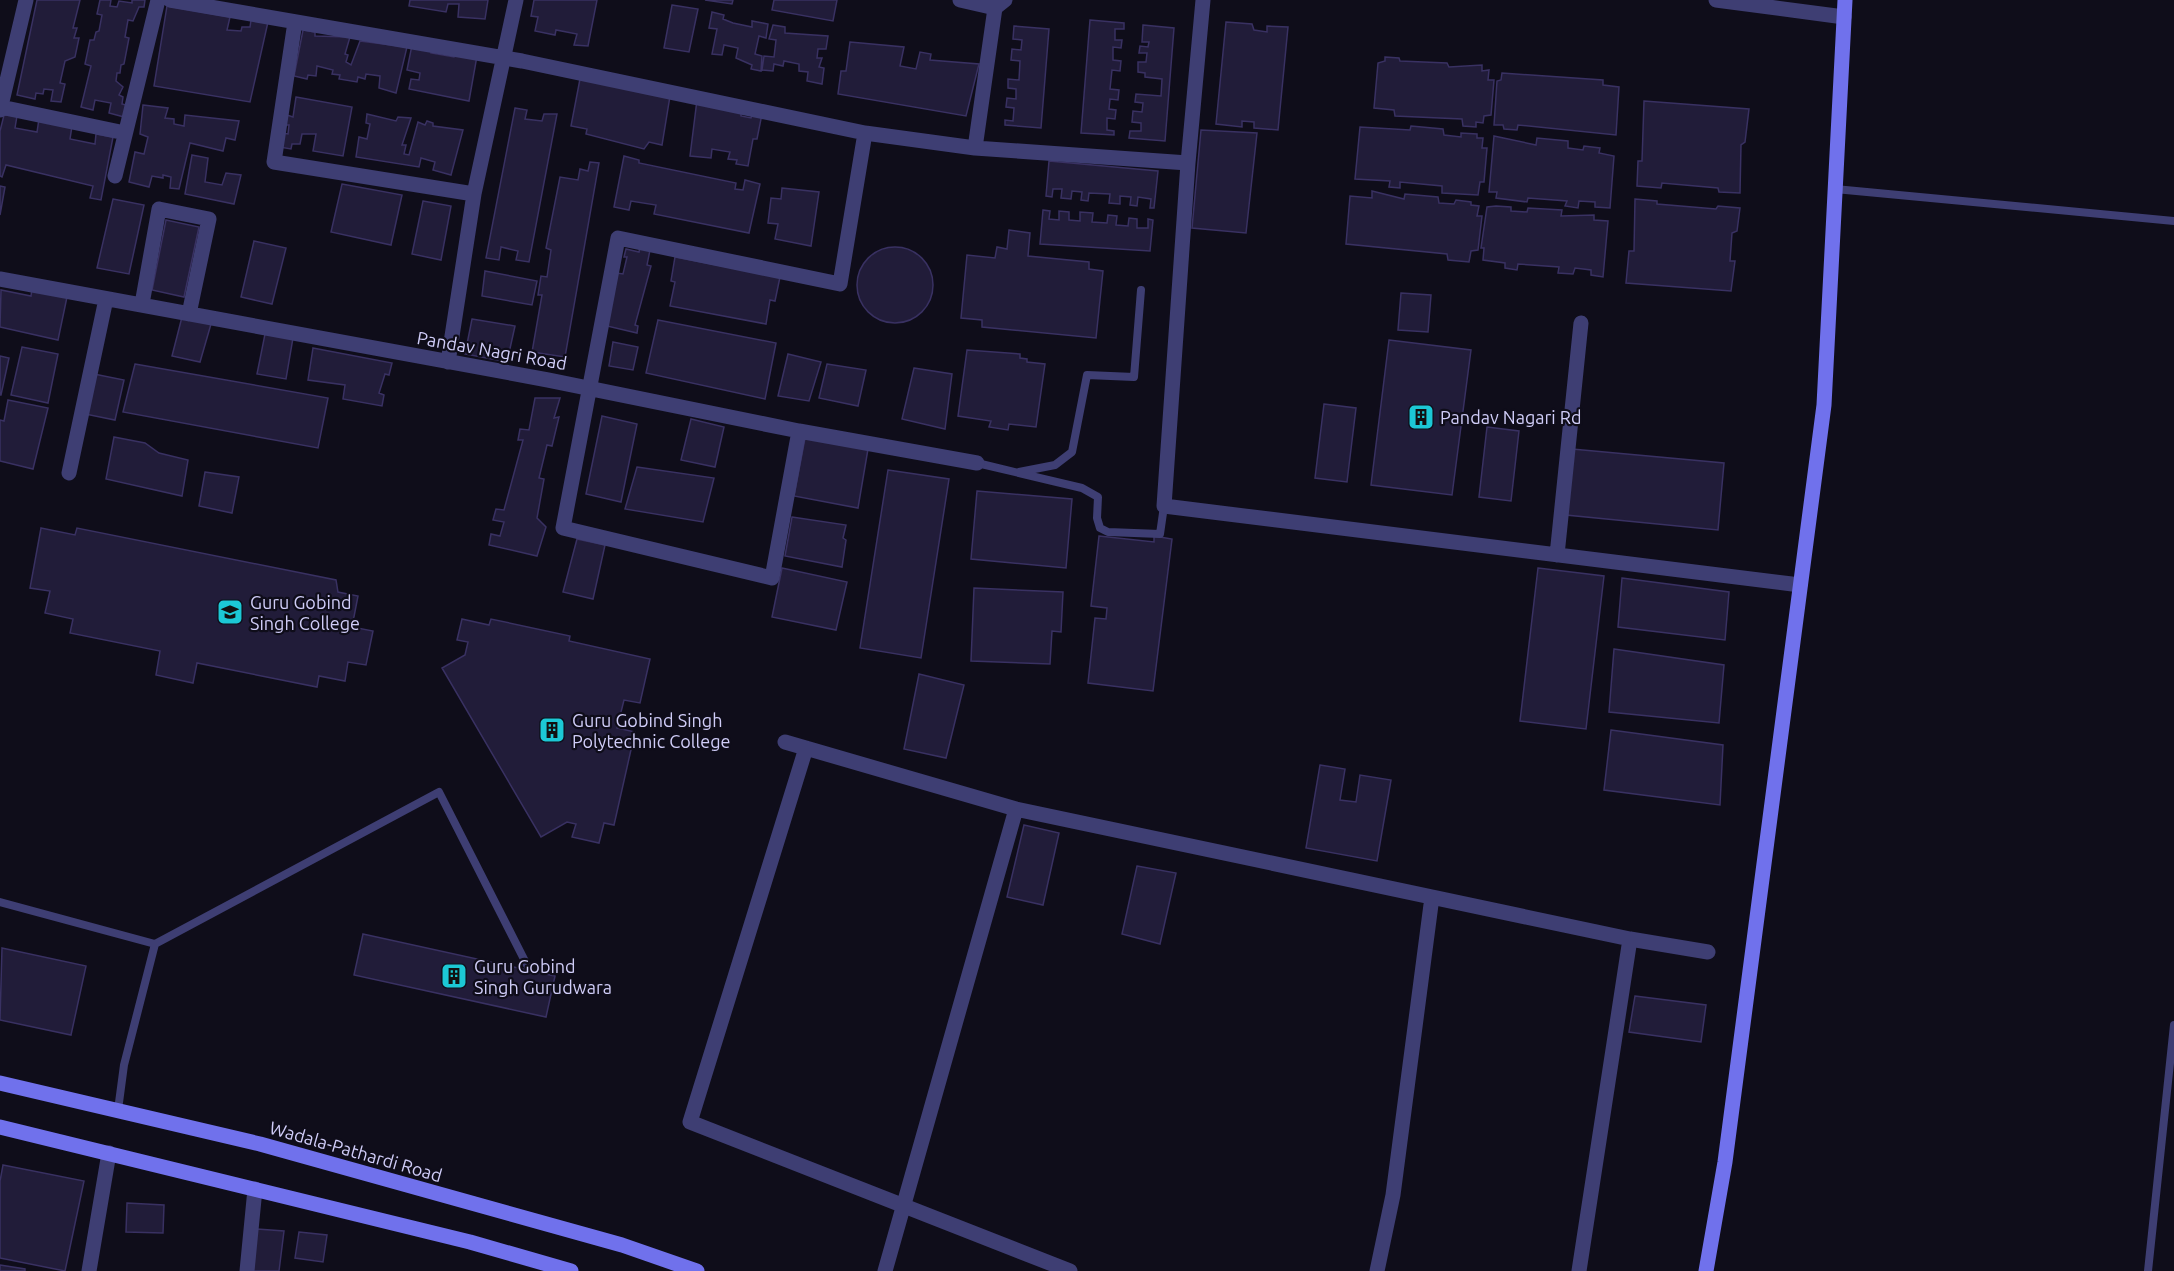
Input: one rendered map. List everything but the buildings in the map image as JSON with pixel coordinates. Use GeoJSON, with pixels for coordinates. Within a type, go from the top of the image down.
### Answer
{"type":"FeatureCollection","features":[{"type":"Feature","properties":{"kind":"main road"},"geometry":{"type":"LineString","coordinates":[[1706,1271],[1725,1162],[1824,405],[1845,0]]}},
{"type":"Feature","properties":{"kind":"main road","name":"Wadala-Pathardi Road"},"geometry":{"type":"LineString","coordinates":[[0,1083],[260,1144],[622,1245],[697,1271]]}},
{"type":"Feature","properties":{"kind":"main road"},"geometry":{"type":"LineString","coordinates":[[0,1127],[470,1242],[571,1271]]}},
{"type":"Feature","properties":{"kind":"street"},"geometry":{"type":"LineString","coordinates":[[26,0],[0,108],[125,132]]}},
{"type":"Feature","properties":{"kind":"street"},"geometry":{"type":"LineString","coordinates":[[115,176],[158,0]]}},
{"type":"Feature","properties":{"kind":"street"},"geometry":{"type":"LineString","coordinates":[[170,0],[505,58],[865,133],[975,147],[1188,163]]}},
{"type":"Feature","properties":{"kind":"street"},"geometry":{"type":"LineString","coordinates":[[448,362],[474,194],[516,0]]}},
{"type":"Feature","properties":{"kind":"street"},"geometry":{"type":"LineString","coordinates":[[960,0],[1000,4],[975,147]]}},
{"type":"Feature","properties":{"kind":"street"},"geometry":{"type":"LineString","coordinates":[[1203,0],[1188,163],[1164,506],[1800,585]]}},
{"type":"Feature","properties":{"kind":"street"},"geometry":{"type":"LineString","coordinates":[[1716,0],[1844,17]]}},
{"type":"Feature","properties":{"kind":"street"},"geometry":{"type":"LineString","coordinates":[[296,22],[274,162],[474,194]]}},
{"type":"Feature","properties":{"kind":"street"},"geometry":{"type":"LineString","coordinates":[[799,431],[772,578],[563,528],[618,238],[840,284],[865,133]]}},
{"type":"Feature","properties":{"kind":"street"},"geometry":{"type":"LineString","coordinates":[[142,304],[159,209],[209,219],[189,314]]}},
{"type":"Feature","properties":{"kind":"street","name":"Pandav Nagri Road"},"geometry":{"type":"LineString","coordinates":[[0,279],[591,388],[799,431],[977,463]]}},
{"type":"Feature","properties":{"kind":"street"},"geometry":{"type":"LineString","coordinates":[[69,473],[106,299]]}},
{"type":"Feature","properties":{"kind":"street"},"geometry":{"type":"LineString","coordinates":[[1557,555],[1581,323]]}},
{"type":"Feature","properties":{"kind":"street"},"geometry":{"type":"LineString","coordinates":[[785,742],[1016,809],[1630,939],[1708,952]]}},
{"type":"Feature","properties":{"kind":"street"},"geometry":{"type":"LineString","coordinates":[[806,748],[690,1122],[1070,1271]]}},
{"type":"Feature","properties":{"kind":"street"},"geometry":{"type":"LineString","coordinates":[[885,1271],[1016,809]]}},
{"type":"Feature","properties":{"kind":"street"},"geometry":{"type":"LineString","coordinates":[[1377,1271],[1393,1195],[1432,897]]}},
{"type":"Feature","properties":{"kind":"street"},"geometry":{"type":"LineString","coordinates":[[1579,1271],[1630,939]]}},
{"type":"Feature","properties":{"kind":"street"},"geometry":{"type":"LineString","coordinates":[[88,1271],[108,1153]]}},
{"type":"Feature","properties":{"kind":"street"},"geometry":{"type":"LineString","coordinates":[[247,1271],[255,1189]]}},
{"type":"Feature","properties":{"kind":"lane"},"geometry":{"type":"LineString","coordinates":[[1835,189],[2174,222]]}},
{"type":"Feature","properties":{"kind":"lane"},"geometry":{"type":"LineString","coordinates":[[1019,472],[1055,465],[1072,452],[1087,375],[1134,377],[1141,290]]}},
{"type":"Feature","properties":{"kind":"lane"},"geometry":{"type":"LineString","coordinates":[[977,463],[1082,488],[1092,493],[1098,497],[1097,518],[1100,528],[1108,532],[1160,534],[1164,506]]}},
{"type":"Feature","properties":{"kind":"lane"},"geometry":{"type":"LineString","coordinates":[[0,902],[156,944],[440,792],[527,965]]}},
{"type":"Feature","properties":{"kind":"lane"},"geometry":{"type":"LineString","coordinates":[[118,1110],[124,1065],[156,944]]}},
{"type":"Feature","properties":{"kind":"lane"},"geometry":{"type":"LineString","coordinates":[[2148,1271],[2170,1101],[2174,1025]]}},
{"type":"Feature","properties":{"kind":"place","name":"Pandav Nagari Rd"},"geometry":{"type":"Point","coordinates":[1421,417]}},
{"type":"Feature","properties":{"kind":"place","name":"Guru Gobind Singh College"},"geometry":{"type":"Point","coordinates":[230,612]}},
{"type":"Feature","properties":{"kind":"place","name":"Guru Gobind Singh Polytechnic College"},"geometry":{"type":"Point","coordinates":[552,730]}},
{"type":"Feature","properties":{"kind":"place","name":"Guru Gobind Singh Gurudwara"},"geometry":{"type":"Point","coordinates":[454,976]}}]}
